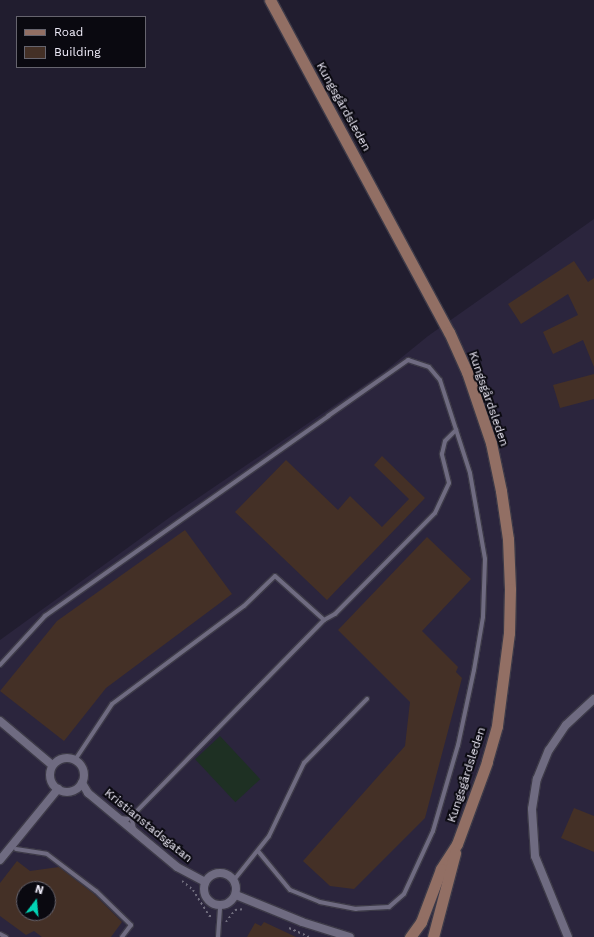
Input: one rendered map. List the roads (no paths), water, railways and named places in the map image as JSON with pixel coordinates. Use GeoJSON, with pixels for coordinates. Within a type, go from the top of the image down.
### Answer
{"type":"FeatureCollection","features":[{"type":"Feature","properties":{"kind":"main road","name":"Kungsgårdsleden"},"geometry":{"type":"LineString","coordinates":[[270,0],[449,332],[467,372],[486,429],[500,484],[508,539],[510,589],[505,673],[497,726],[488,762],[457,844],[433,937]]}},
{"type":"Feature","properties":{"kind":"main road","name":"Kungsgårdsleden"},"geometry":{"type":"LineString","coordinates":[[410,937],[421,922],[442,869],[457,844]]}},
{"type":"Feature","properties":{"kind":"street"},"geometry":{"type":"LineString","coordinates":[[568,937],[535,856],[532,809],[537,779],[549,750],[566,725],[594,699]]}},
{"type":"Feature","properties":{"kind":"street"},"geometry":{"type":"LineString","coordinates":[[0,721],[52,766]]}},
{"type":"Feature","properties":{"kind":"street"},"geometry":{"type":"LineString","coordinates":[[60,759],[75,760],[82,767],[82,783],[74,790],[58,789],[49,776],[52,766],[60,759]]}},
{"type":"Feature","properties":{"kind":"street","name":"Kristianstadsgatan"},"geometry":{"type":"LineString","coordinates":[[82,783],[88,793],[134,830],[177,868],[206,882]]}},
{"type":"Feature","properties":{"kind":"street"},"geometry":{"type":"LineString","coordinates":[[0,860],[58,789]]}},
{"type":"Feature","properties":{"kind":"street"},"geometry":{"type":"LineString","coordinates":[[219,872],[228,874],[234,880],[236,895],[229,903],[220,905],[207,898],[204,890],[206,882],[211,875],[219,872]]}},
{"type":"Feature","properties":{"kind":"street"},"geometry":{"type":"LineString","coordinates":[[236,895],[296,920],[350,937]]}},
{"type":"Feature","properties":{"kind":"lane"},"geometry":{"type":"LineString","coordinates":[[0,665],[45,616],[408,360],[429,367],[440,380],[470,473],[485,559],[483,617],[458,745],[432,831],[404,894],[388,907],[356,910],[320,902],[290,890],[258,851]]}},
{"type":"Feature","properties":{"kind":"lane"},"geometry":{"type":"LineString","coordinates":[[118,818],[128,819],[136,812],[324,620],[335,614],[435,513],[449,483],[442,454],[445,441],[456,430]]}},
{"type":"Feature","properties":{"kind":"lane"},"geometry":{"type":"LineString","coordinates":[[75,760],[112,704],[244,606],[275,576],[324,620]]}},
{"type":"Feature","properties":{"kind":"lane"},"geometry":{"type":"LineString","coordinates":[[234,880],[269,836],[304,763],[367,699]]}},
{"type":"Feature","properties":{"kind":"lane"},"geometry":{"type":"LineString","coordinates":[[134,830],[132,820],[136,812]]}},
{"type":"Feature","properties":{"kind":"lane"},"geometry":{"type":"LineString","coordinates":[[16,849],[47,854],[96,891],[132,925],[122,937]]}},
{"type":"Feature","properties":{"kind":"lane"},"geometry":{"type":"LineString","coordinates":[[218,937],[220,905]]}},
{"type":"Feature","properties":{"kind":"lane"},"geometry":{"type":"LineString","coordinates":[[0,934],[6,937]]}}]}
